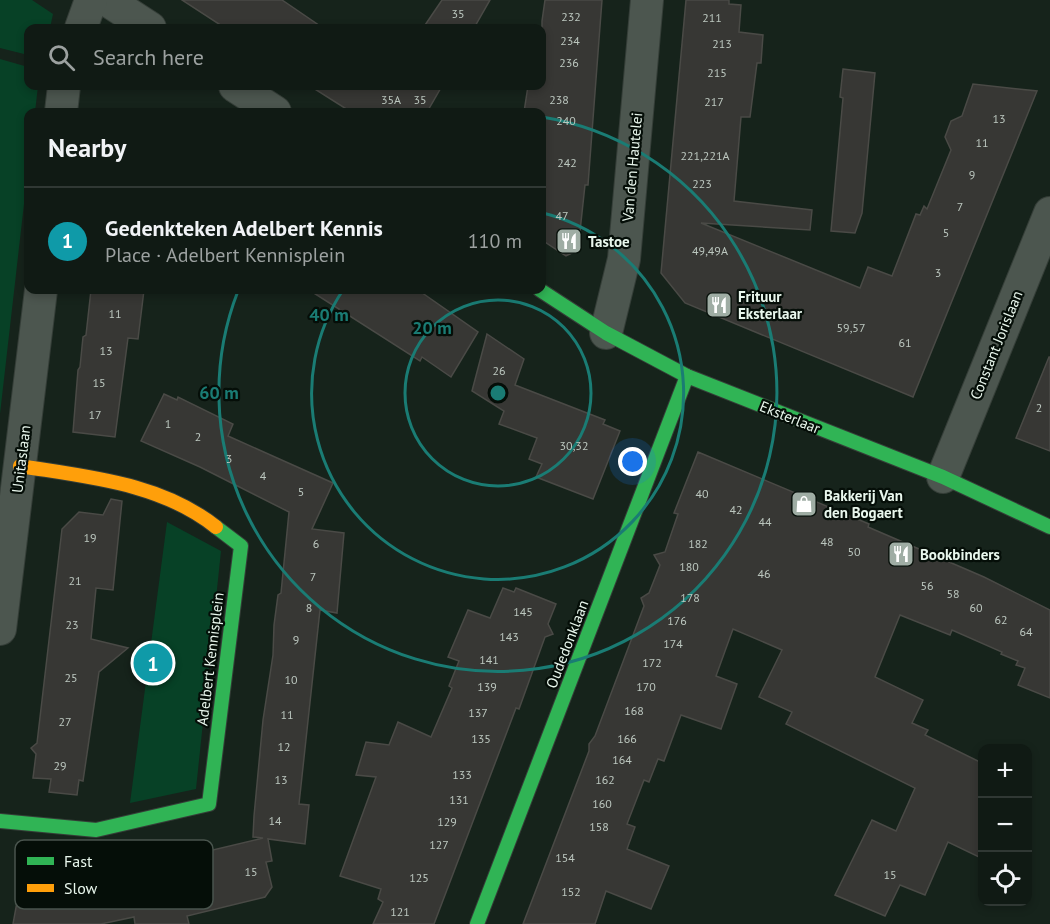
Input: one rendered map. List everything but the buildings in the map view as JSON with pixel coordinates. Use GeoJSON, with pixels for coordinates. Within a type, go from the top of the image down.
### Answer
{"type":"FeatureCollection","features":[{"type":"Feature","properties":{"kind":"street"},"geometry":{"type":"LineString","coordinates":[[82,24],[91,0]]}},
{"type":"Feature","properties":{"kind":"street"},"geometry":{"type":"LineString","coordinates":[[107,0],[144,24]]}},
{"type":"Feature","properties":{"kind":"street","name":"Van den Hautelei"},"geometry":{"type":"LineString","coordinates":[[606,333],[624,259],[647,0]]}},
{"type":"Feature","properties":{"kind":"street"},"geometry":{"type":"LineString","coordinates":[[61,108],[64,90]]}},
{"type":"Feature","properties":{"kind":"street"},"geometry":{"type":"LineString","coordinates":[[241,90],[269,108]]}},
{"type":"Feature","properties":{"kind":"street","name":"Constant Jorislaan"},"geometry":{"type":"LineString","coordinates":[[943,477],[1050,213]]}},
{"type":"Feature","properties":{"kind":"street","name":"Unitaslaan"},"geometry":{"type":"LineString","coordinates":[[0,629],[41,294]]}},
{"type":"Feature","properties":{"kind":"street","name":"Eksterlaar"},"geometry":{"type":"LineString","coordinates":[[546,294],[606,333],[687,376],[943,477],[1050,527]]}},
{"type":"Feature","properties":{"kind":"street","name":"Oudedonklaan"},"geometry":{"type":"LineString","coordinates":[[477,924],[687,376]]}},
{"type":"Feature","properties":{"kind":"street","name":"Adelbert Kennisplein"},"geometry":{"type":"LineString","coordinates":[[0,821],[96,830],[209,804],[241,546],[199,513],[127,483],[20,466]]}},
{"type":"Feature","properties":{"kind":"green space"},"geometry":{"type":"Polygon","coordinates":[[[0,0],[32,0],[53,14],[51,24],[24,24],[24,54],[0,48],[0,0]]]}},
{"type":"Feature","properties":{"kind":"green space"},"geometry":{"type":"Polygon","coordinates":[[[0,59],[24,66],[24,90],[38,90],[35,108],[24,108],[24,204],[0,414],[0,59]]]}},
{"type":"Feature","properties":{"kind":"green space"},"geometry":{"type":"Polygon","coordinates":[[[167,522],[221,551],[196,789],[130,803],[167,522]]]}},
{"type":"Feature","properties":{"kind":"traffic: fast"},"geometry":{"type":"LineString","coordinates":[[546,294],[606,333],[687,376],[943,477],[1050,527]]}},
{"type":"Feature","properties":{"kind":"traffic: fast"},"geometry":{"type":"LineString","coordinates":[[477,924],[687,376]]}},
{"type":"Feature","properties":{"kind":"traffic: fast"},"geometry":{"type":"LineString","coordinates":[[0,821],[96,830],[209,804],[241,546],[216,527]]}},
{"type":"Feature","properties":{"kind":"traffic: slow"},"geometry":{"type":"LineString","coordinates":[[20,466],[123,484],[148,491],[195,512],[216,527]]}},
{"type":"Feature","properties":{"kind":"place","name":"Tastoe"},"geometry":{"type":"Point","coordinates":[569,241]}},
{"type":"Feature","properties":{"kind":"place","name":"Frituur Eksterlaar"},"geometry":{"type":"Point","coordinates":[719,305]}},
{"type":"Feature","properties":{"kind":"place","name":"Bakkerij Van den Bogaert"},"geometry":{"type":"Point","coordinates":[804,504]}},
{"type":"Feature","properties":{"kind":"place","name":"Bookbinders"},"geometry":{"type":"Point","coordinates":[901,554]}},
{"type":"Feature","properties":{"kind":"place","name":"Gedenkteken Adelbert Kennis"},"geometry":{"type":"Point","coordinates":[153,663]}}]}
